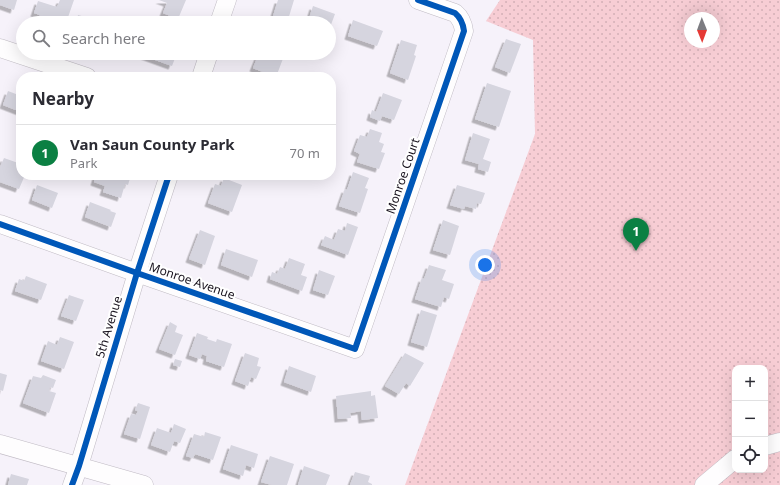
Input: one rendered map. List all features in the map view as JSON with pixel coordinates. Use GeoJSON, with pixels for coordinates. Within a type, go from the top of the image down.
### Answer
{"type":"FeatureCollection","features":[{"type":"Feature","properties":{"kind":"street"},"geometry":{"type":"LineString","coordinates":[[221,16],[227,0]]}},
{"type":"Feature","properties":{"kind":"street","name":"Monroe Court"},"geometry":{"type":"LineString","coordinates":[[355,348],[464,31],[463,23],[459,16],[455,13],[418,0]]}},
{"type":"Feature","properties":{"kind":"street"},"geometry":{"type":"LineString","coordinates":[[0,48],[16,53]]}},
{"type":"Feature","properties":{"kind":"street"},"geometry":{"type":"LineString","coordinates":[[36,60],[72,72]]}},
{"type":"Feature","properties":{"kind":"street"},"geometry":{"type":"LineString","coordinates":[[203,72],[207,60]]}},
{"type":"Feature","properties":{"kind":"street","name":"5th Avenue"},"geometry":{"type":"LineString","coordinates":[[72,485],[137,273],[167,180]]}},
{"type":"Feature","properties":{"kind":"street","name":"Monroe Avenue"},"geometry":{"type":"LineString","coordinates":[[0,224],[355,348]]}},
{"type":"Feature","properties":{"kind":"street"},"geometry":{"type":"LineString","coordinates":[[768,445],[780,442]]}},
{"type":"Feature","properties":{"kind":"street"},"geometry":{"type":"LineString","coordinates":[[0,444],[144,485]]}},
{"type":"Feature","properties":{"kind":"street"},"geometry":{"type":"LineString","coordinates":[[704,485],[732,462]]}},
{"type":"Feature","properties":{"kind":"shaded area"},"geometry":{"type":"Polygon","coordinates":[[[500,0],[780,0],[780,485],[405,485],[535,134],[533,40],[486,21],[500,0]]]}},
{"type":"Feature","properties":{"kind":"building"},"geometry":{"type":"Polygon","coordinates":[[[0,0],[17,0],[14,10],[0,5],[0,0]]]}},
{"type":"Feature","properties":{"kind":"building"},"geometry":{"type":"Polygon","coordinates":[[[60,0],[74,0],[68,16],[40,16],[34,13],[38,1],[57,7],[60,0]]]}},
{"type":"Feature","properties":{"kind":"building"},"geometry":{"type":"Polygon","coordinates":[[[159,0],[186,0],[179,16],[170,16],[163,13],[167,3],[159,0]]]}},
{"type":"Feature","properties":{"kind":"building"},"geometry":{"type":"Polygon","coordinates":[[[278,0],[294,0],[289,16],[273,16],[278,0]]]}},
{"type":"Feature","properties":{"kind":"building"},"geometry":{"type":"Polygon","coordinates":[[[313,6],[335,14],[334,16],[310,16],[313,6]]]}},
{"type":"Feature","properties":{"kind":"building"},"geometry":{"type":"Polygon","coordinates":[[[353,20],[383,31],[377,46],[348,36],[353,20]]]}},
{"type":"Feature","properties":{"kind":"building"},"geometry":{"type":"Polygon","coordinates":[[[506,39],[521,44],[510,73],[495,67],[506,39]]]}},
{"type":"Feature","properties":{"kind":"building"},"geometry":{"type":"Polygon","coordinates":[[[401,40],[417,45],[414,55],[416,56],[408,80],[390,73],[401,40]]]}},
{"type":"Feature","properties":{"kind":"building"},"geometry":{"type":"Polygon","coordinates":[[[155,60],[174,60],[172,66],[155,60]]]}},
{"type":"Feature","properties":{"kind":"building"},"geometry":{"type":"Polygon","coordinates":[[[256,60],[282,60],[278,72],[263,72],[253,68],[256,60]]]}},
{"type":"Feature","properties":{"kind":"building"},"geometry":{"type":"Polygon","coordinates":[[[487,83],[511,91],[499,127],[475,119],[487,83]]]}},
{"type":"Feature","properties":{"kind":"building"},"geometry":{"type":"Polygon","coordinates":[[[8,91],[16,94],[16,110],[3,105],[8,91]]]}},
{"type":"Feature","properties":{"kind":"building"},"geometry":{"type":"Polygon","coordinates":[[[383,93],[402,100],[394,120],[382,116],[380,121],[370,117],[372,110],[376,112],[383,93]]]}},
{"type":"Feature","properties":{"kind":"building"},"geometry":{"type":"Polygon","coordinates":[[[370,129],[382,133],[379,142],[384,144],[381,152],[385,153],[379,169],[357,162],[360,154],[354,151],[360,135],[367,137],[370,129]]]}},
{"type":"Feature","properties":{"kind":"building"},"geometry":{"type":"Polygon","coordinates":[[[473,133],[490,139],[483,159],[491,162],[488,172],[478,169],[479,164],[465,160],[473,133]]]}},
{"type":"Feature","properties":{"kind":"building"},"geometry":{"type":"Polygon","coordinates":[[[4,158],[16,162],[16,180],[23,180],[19,189],[0,182],[0,167],[4,158]]]}},
{"type":"Feature","properties":{"kind":"building"},"geometry":{"type":"Polygon","coordinates":[[[353,172],[369,178],[365,188],[368,189],[360,213],[339,206],[345,189],[347,190],[353,172]]]}},
{"type":"Feature","properties":{"kind":"building"},"geometry":{"type":"Polygon","coordinates":[[[95,180],[129,180],[128,185],[125,184],[121,198],[103,192],[105,186],[94,182],[95,180]]]}},
{"type":"Feature","properties":{"kind":"building"},"geometry":{"type":"Polygon","coordinates":[[[223,180],[229,180],[242,185],[232,212],[208,203],[215,184],[221,186],[223,180]]]}},
{"type":"Feature","properties":{"kind":"building"},"geometry":{"type":"Polygon","coordinates":[[[37,185],[58,193],[52,208],[32,200],[37,185]]]}},
{"type":"Feature","properties":{"kind":"building"},"geometry":{"type":"Polygon","coordinates":[[[457,185],[485,193],[481,204],[477,203],[476,209],[465,206],[464,209],[450,205],[457,185]]]}},
{"type":"Feature","properties":{"kind":"building"},"geometry":{"type":"Polygon","coordinates":[[[90,202],[116,213],[111,227],[85,217],[90,202]]]}},
{"type":"Feature","properties":{"kind":"building"},"geometry":{"type":"Polygon","coordinates":[[[443,220],[459,226],[450,255],[433,250],[443,220]]]}},
{"type":"Feature","properties":{"kind":"building"},"geometry":{"type":"Polygon","coordinates":[[[347,223],[358,227],[348,255],[321,245],[325,236],[334,240],[338,229],[345,231],[347,223]]]}},
{"type":"Feature","properties":{"kind":"building"},"geometry":{"type":"Polygon","coordinates":[[[200,230],[215,236],[205,265],[189,259],[200,230]]]}},
{"type":"Feature","properties":{"kind":"building"},"geometry":{"type":"Polygon","coordinates":[[[226,249],[258,260],[252,277],[221,265],[226,249]]]}},
{"type":"Feature","properties":{"kind":"building"},"geometry":{"type":"Polygon","coordinates":[[[289,258],[305,264],[301,275],[307,277],[302,291],[270,279],[272,272],[277,274],[280,267],[285,269],[289,258]]]}},
{"type":"Feature","properties":{"kind":"building"},"geometry":{"type":"Polygon","coordinates":[[[429,265],[446,270],[442,280],[454,284],[449,299],[444,297],[441,307],[415,299],[422,278],[424,279],[429,265]]]}},
{"type":"Feature","properties":{"kind":"building"},"geometry":{"type":"Polygon","coordinates":[[[319,270],[335,276],[328,295],[313,290],[319,270]]]}},
{"type":"Feature","properties":{"kind":"building"},"geometry":{"type":"Polygon","coordinates":[[[26,276],[47,284],[41,300],[15,291],[19,279],[24,281],[26,276]]]}},
{"type":"Feature","properties":{"kind":"building"},"geometry":{"type":"Polygon","coordinates":[[[69,295],[84,300],[76,321],[61,316],[69,295]]]}},
{"type":"Feature","properties":{"kind":"building"},"geometry":{"type":"Polygon","coordinates":[[[421,310],[437,315],[427,347],[411,342],[421,310]]]}},
{"type":"Feature","properties":{"kind":"building"},"geometry":{"type":"Polygon","coordinates":[[[170,322],[177,326],[175,332],[183,335],[175,355],[159,349],[170,322]]]}},
{"type":"Feature","properties":{"kind":"building"},"geometry":{"type":"Polygon","coordinates":[[[197,333],[216,342],[217,339],[232,344],[224,367],[206,361],[207,356],[202,354],[200,359],[189,355],[197,333]]]}},
{"type":"Feature","properties":{"kind":"building"},"geometry":{"type":"Polygon","coordinates":[[[60,337],[74,342],[64,369],[41,361],[48,341],[57,345],[60,337]]]}},
{"type":"Feature","properties":{"kind":"building"},"geometry":{"type":"Polygon","coordinates":[[[245,353],[259,358],[257,366],[261,367],[256,379],[251,377],[248,386],[235,381],[245,353]]]}},
{"type":"Feature","properties":{"kind":"building"},"geometry":{"type":"Polygon","coordinates":[[[405,353],[424,363],[410,386],[406,383],[399,394],[385,386],[405,353]]]}},
{"type":"Feature","properties":{"kind":"building"},"geometry":{"type":"Polygon","coordinates":[[[175,359],[182,361],[180,367],[173,365],[175,359]]]}},
{"type":"Feature","properties":{"kind":"building"},"geometry":{"type":"Polygon","coordinates":[[[289,366],[316,376],[311,392],[284,382],[289,366]]]}},
{"type":"Feature","properties":{"kind":"building"},"geometry":{"type":"Polygon","coordinates":[[[0,373],[7,375],[3,391],[0,390],[0,373]]]}},
{"type":"Feature","properties":{"kind":"building"},"geometry":{"type":"Polygon","coordinates":[[[43,375],[56,380],[53,388],[50,387],[49,391],[56,393],[49,413],[23,403],[33,376],[41,378],[43,375]]]}},
{"type":"Feature","properties":{"kind":"building"},"geometry":{"type":"Polygon","coordinates":[[[371,391],[371,396],[375,395],[378,418],[362,420],[361,411],[350,413],[351,418],[338,419],[336,396],[371,391]]]}},
{"type":"Feature","properties":{"kind":"building"},"geometry":{"type":"Polygon","coordinates":[[[138,403],[150,407],[140,439],[124,434],[131,414],[136,415],[138,411],[135,410],[138,403]]]}},
{"type":"Feature","properties":{"kind":"building"},"geometry":{"type":"Polygon","coordinates":[[[174,424],[186,429],[180,443],[174,441],[170,452],[151,445],[157,428],[171,433],[174,424]]]}},
{"type":"Feature","properties":{"kind":"building"},"geometry":{"type":"Polygon","coordinates":[[[205,432],[221,437],[213,460],[195,454],[193,458],[186,456],[194,434],[204,437],[205,432]]]}},
{"type":"Feature","properties":{"kind":"building"},"geometry":{"type":"Polygon","coordinates":[[[231,445],[258,454],[254,468],[246,465],[243,476],[223,469],[231,445]]]}},
{"type":"Feature","properties":{"kind":"building"},"geometry":{"type":"Polygon","coordinates":[[[270,456],[294,464],[287,485],[272,485],[261,482],[270,456]]]}},
{"type":"Feature","properties":{"kind":"building"},"geometry":{"type":"Polygon","coordinates":[[[304,466],[330,475],[326,485],[298,485],[304,466]]]}},
{"type":"Feature","properties":{"kind":"building"},"geometry":{"type":"Polygon","coordinates":[[[355,472],[370,476],[368,482],[372,485],[350,485],[355,472]]]}},
{"type":"Feature","properties":{"kind":"building"},"geometry":{"type":"Polygon","coordinates":[[[11,474],[29,479],[27,485],[8,485],[11,474]]]}},
{"type":"Feature","properties":{"kind":"cycle path"},"geometry":{"type":"LineString","coordinates":[[0,224],[355,349],[464,31],[461,21],[455,13],[418,0]]}},
{"type":"Feature","properties":{"kind":"cycle path"},"geometry":{"type":"LineString","coordinates":[[72,485],[137,273],[167,180]]}},
{"type":"Feature","properties":{"kind":"place","name":"Van Saun County Park"},"geometry":{"type":"Point","coordinates":[636,251]}}]}
